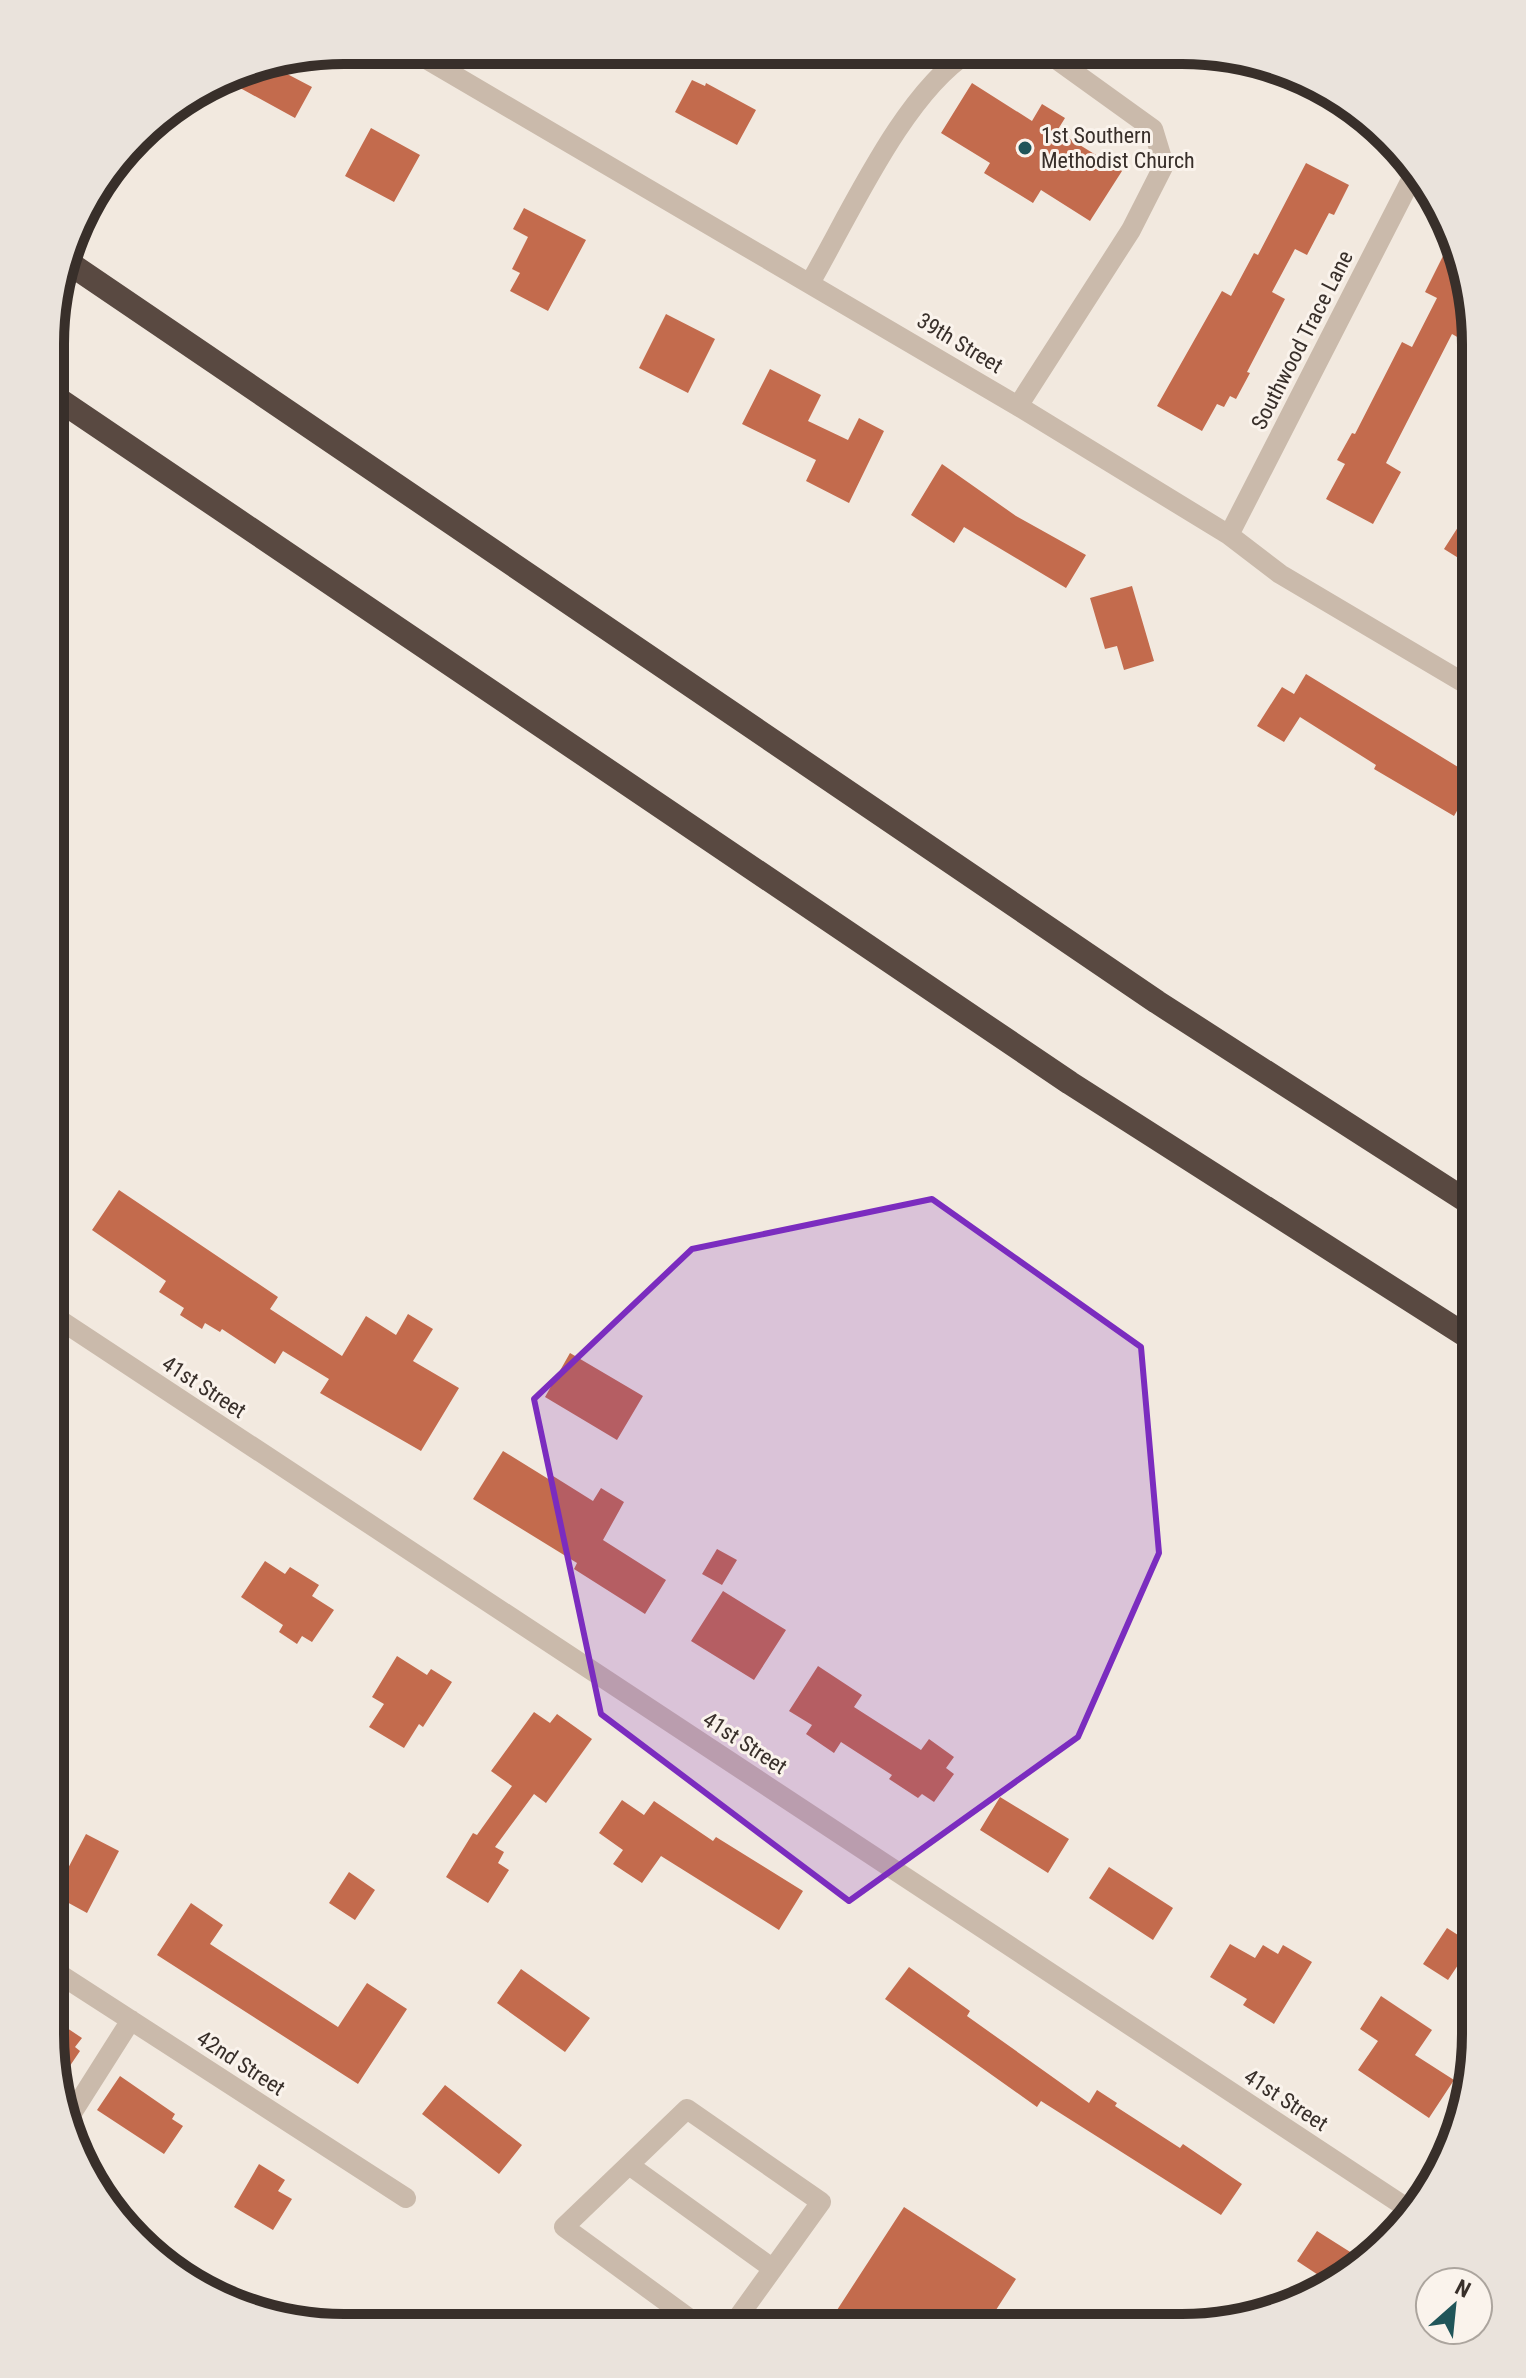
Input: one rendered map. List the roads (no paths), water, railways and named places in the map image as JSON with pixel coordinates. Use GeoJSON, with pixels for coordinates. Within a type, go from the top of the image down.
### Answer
{"type":"FeatureCollection","features":[{"type":"Feature","properties":{"kind":"highway"},"geometry":{"type":"LineString","coordinates":[[75,267],[1157,1002],[1462,1198]]}},
{"type":"Feature","properties":{"kind":"highway"},"geometry":{"type":"LineString","coordinates":[[64,403],[1070,1083],[1461,1333]]}},
{"type":"Feature","properties":{"kind":"street","name":"39th Street"},"geometry":{"type":"LineString","coordinates":[[435,64],[1018,406],[1229,535],[1280,574],[1462,682]]}},
{"type":"Feature","properties":{"kind":"street"},"geometry":{"type":"LineString","coordinates":[[810,283],[919,97],[950,64]]}},
{"type":"Feature","properties":{"kind":"street"},"geometry":{"type":"LineString","coordinates":[[1018,406],[1131,230],[1164,165],[1153,129],[1063,64]]}},
{"type":"Feature","properties":{"kind":"street","name":"Southwood Trace Lane"},"geometry":{"type":"LineString","coordinates":[[1229,535],[1410,182]]}},
{"type":"Feature","properties":{"kind":"street","name":"41st Street"},"geometry":{"type":"LineString","coordinates":[[64,1323],[1403,2206]]}},
{"type":"Feature","properties":{"kind":"street","name":"42nd Street"},"geometry":{"type":"LineString","coordinates":[[64,1977],[406,2198]]}},
{"type":"Feature","properties":{"kind":"street"},"geometry":{"type":"LineString","coordinates":[[75,2109],[131,2020]]}},
{"type":"Feature","properties":{"kind":"street"},"geometry":{"type":"LineString","coordinates":[[683,2314],[564,2227],[687,2109],[821,2202],[740,2314]]}},
{"type":"Feature","properties":{"kind":"street"},"geometry":{"type":"LineString","coordinates":[[629,2165],[772,2268]]}},
{"type":"Feature","properties":{"kind":"place","name":"1st Southern Methodist Church"},"geometry":{"type":"Point","coordinates":[1025,148]}}]}
